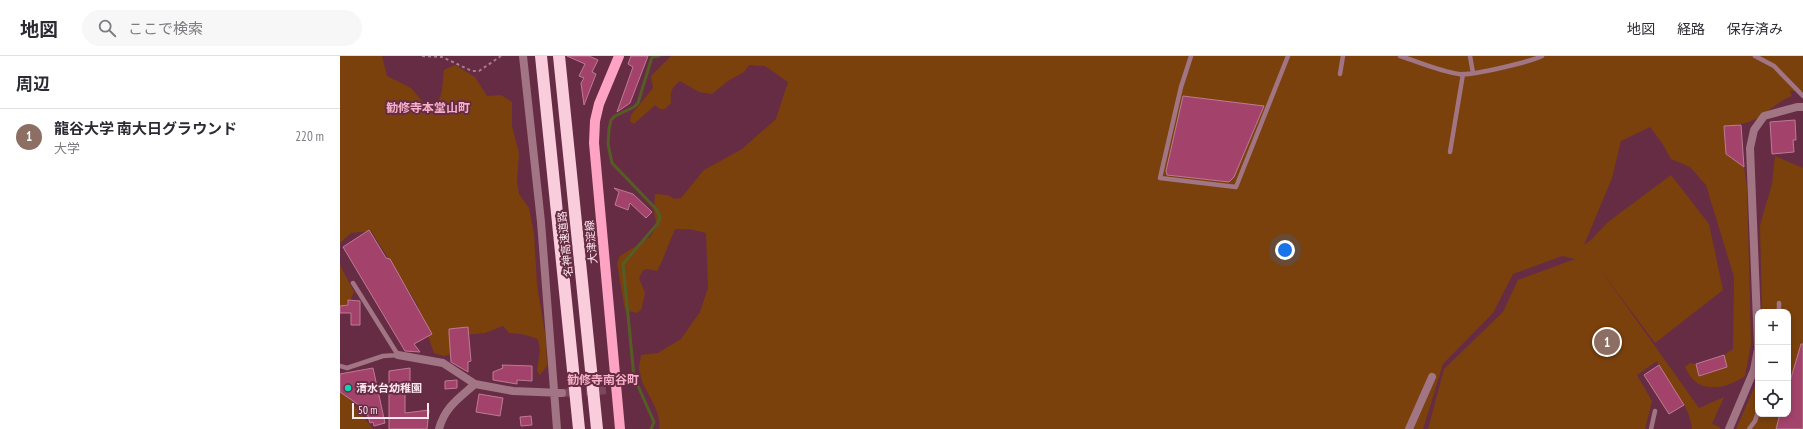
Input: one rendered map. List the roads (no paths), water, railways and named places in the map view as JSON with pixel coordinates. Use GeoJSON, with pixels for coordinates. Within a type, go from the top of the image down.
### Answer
{"type":"FeatureCollection","features":[{"type":"Feature","properties":{"kind":"highway","name":"名神高速道路"},"geometry":{"type":"LineString","coordinates":[[541,56],[579,429]]}},
{"type":"Feature","properties":{"kind":"highway","name":"名神高速道路"},"geometry":{"type":"LineString","coordinates":[[559,56],[597,429]]}},
{"type":"Feature","properties":{"kind":"main road","name":"大津淀線"},"geometry":{"type":"LineString","coordinates":[[619,56],[599,104],[595,121],[594,143],[613,390],[620,429]]}},
{"type":"Feature","properties":{"kind":"street"},"geometry":{"type":"LineString","coordinates":[[523,56],[558,394],[557,429]]}},
{"type":"Feature","properties":{"kind":"street"},"geometry":{"type":"LineString","coordinates":[[1758,345],[1750,148],[1754,130],[1764,116],[1797,106],[1803,107]]}},
{"type":"Feature","properties":{"kind":"street"},"geometry":{"type":"LineString","coordinates":[[398,355],[443,364],[475,384],[513,391],[558,394]]}},
{"type":"Feature","properties":{"kind":"street"},"geometry":{"type":"LineString","coordinates":[[1729,429],[1755,364]]}},
{"type":"Feature","properties":{"kind":"street"},"geometry":{"type":"LineString","coordinates":[[1409,429],[1432,376]]}},
{"type":"Feature","properties":{"kind":"street"},"geometry":{"type":"LineString","coordinates":[[439,429],[443,416],[455,401],[475,384]]}},
{"type":"Feature","properties":{"kind":"lane"},"geometry":{"type":"LineString","coordinates":[[1191,56],[1181,87],[1160,178],[1236,187],[1288,56]]}},
{"type":"Feature","properties":{"kind":"lane"},"geometry":{"type":"LineString","coordinates":[[1340,74],[1343,56]]}},
{"type":"Feature","properties":{"kind":"lane"},"geometry":{"type":"LineString","coordinates":[[1400,56],[1463,74],[1533,60],[1542,56]]}},
{"type":"Feature","properties":{"kind":"lane"},"geometry":{"type":"LineString","coordinates":[[1470,56],[1473,73]]}},
{"type":"Feature","properties":{"kind":"lane"},"geometry":{"type":"LineString","coordinates":[[1755,56],[1774,66],[1803,96]]}},
{"type":"Feature","properties":{"kind":"lane"},"geometry":{"type":"LineString","coordinates":[[1450,152],[1463,74]]}},
{"type":"Feature","properties":{"kind":"lane"},"geometry":{"type":"LineString","coordinates":[[340,366],[348,368],[383,356],[398,355],[353,283]]}},
{"type":"Feature","properties":{"kind":"lane"},"geometry":{"type":"LineString","coordinates":[[1779,303],[1779,309]]}},
{"type":"Feature","properties":{"kind":"lane"},"geometry":{"type":"LineString","coordinates":[[1651,429],[1655,411]]}},
{"type":"Feature","properties":{"kind":"lane"},"geometry":{"type":"LineString","coordinates":[[1749,429],[1756,417]]}},
{"type":"Feature","properties":{"kind":"waterway"},"geometry":{"type":"LineString","coordinates":[[651,429],[654,422],[634,377],[623,264],[658,223],[660,217],[657,210],[612,163],[608,144],[611,120],[615,116],[634,107],[638,103],[652,57],[659,56]]}},
{"type":"Feature","properties":{"kind":"tunnel"},"geometry":{"type":"LineString","coordinates":[[562,393],[609,390]]}},
{"type":"Feature","properties":{"kind":"place","name":"龍谷大学 南大日グラウンド"},"geometry":{"type":"Point","coordinates":[1607,342]}},
{"type":"Feature","properties":{"kind":"place","name":"清水台幼稚園"},"geometry":{"type":"Point","coordinates":[348,388]}},
{"type":"Feature","properties":{"kind":"district","name":"勧修寺本堂山町"},"geometry":{"type":"Point","coordinates":[428,108]}},
{"type":"Feature","properties":{"kind":"district","name":"勧修寺南谷町"},"geometry":{"type":"Point","coordinates":[603,380]}}]}
